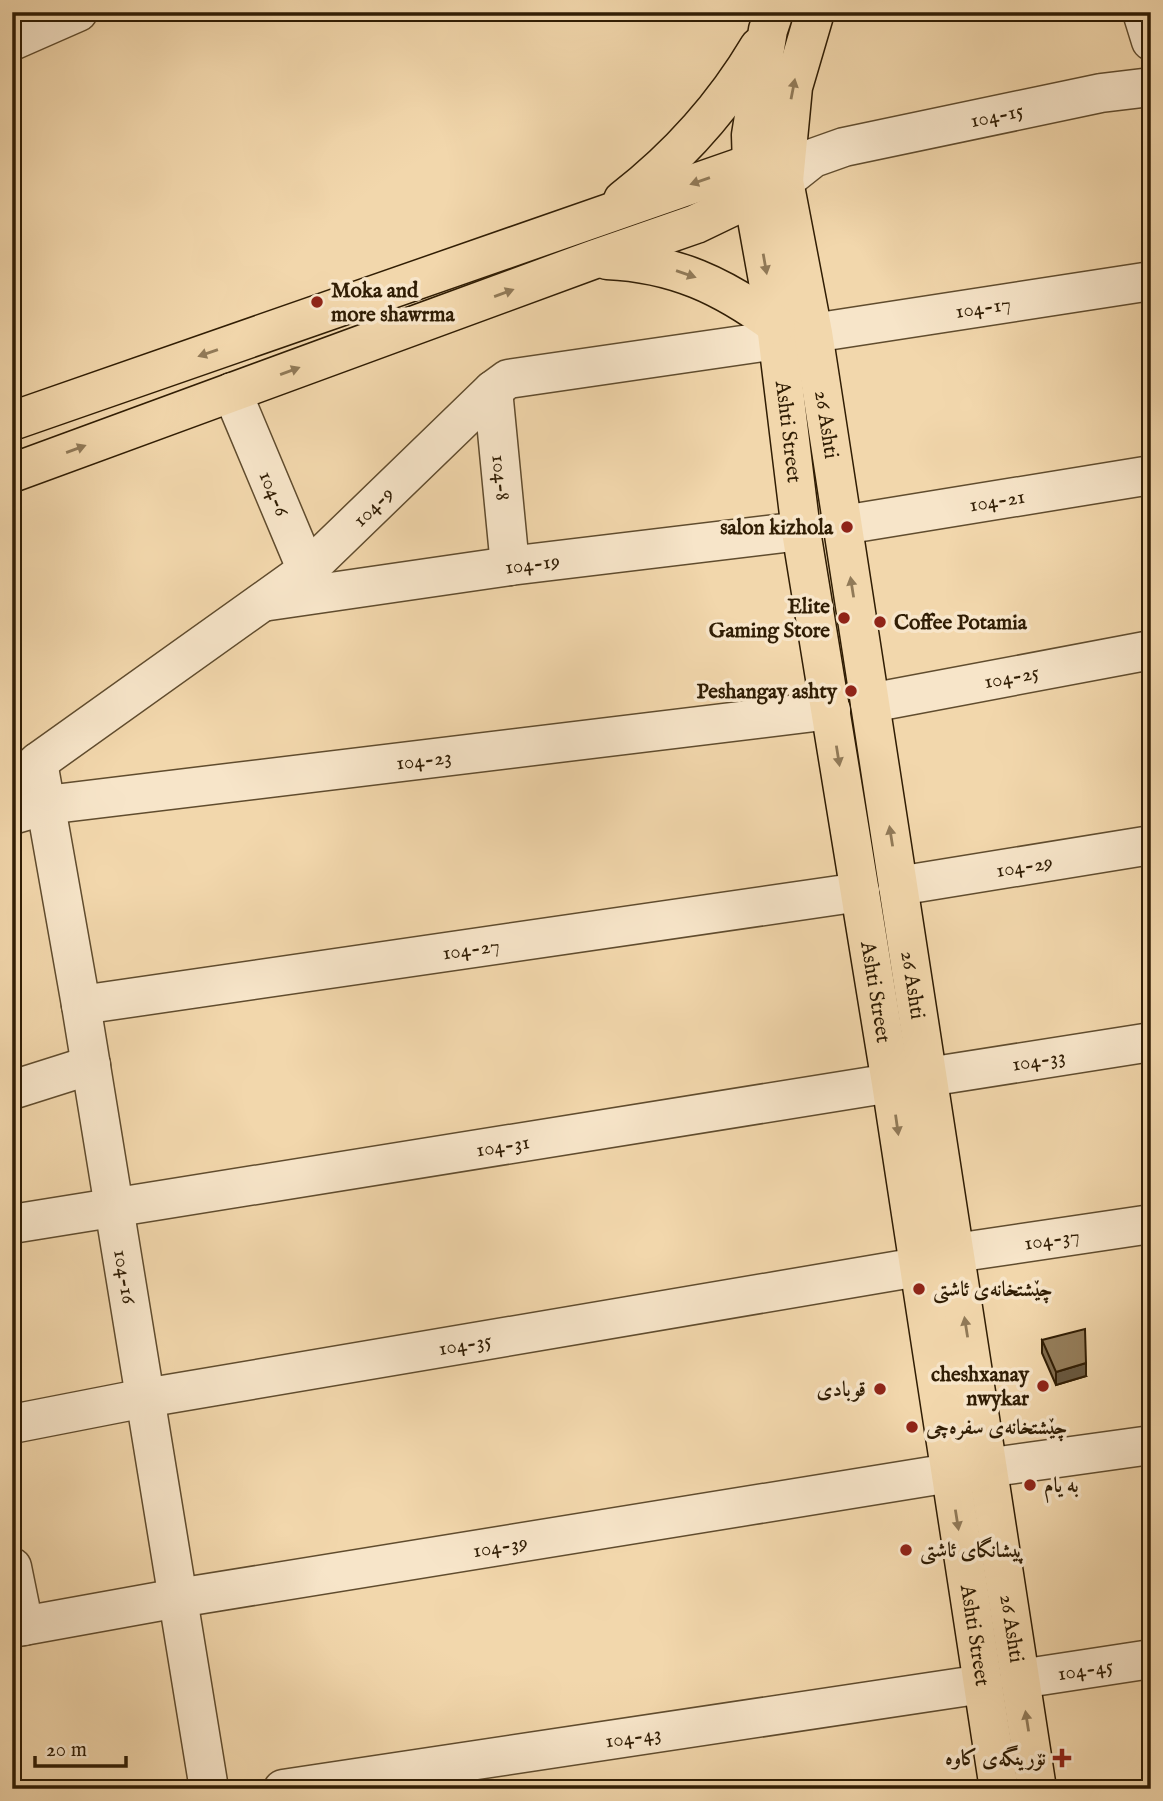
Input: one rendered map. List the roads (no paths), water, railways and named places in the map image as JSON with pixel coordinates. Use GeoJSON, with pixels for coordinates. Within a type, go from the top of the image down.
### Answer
{"type":"FeatureCollection","features":[{"type":"Feature","properties":{"kind":"main road"},"geometry":{"type":"LineString","coordinates":[[12,472],[696,224],[769,172],[815,12]]}},
{"type":"Feature","properties":{"kind":"main road"},"geometry":{"type":"LineString","coordinates":[[769,172],[751,135],[771,21]]}},
{"type":"Feature","properties":{"kind":"main road"},"geometry":{"type":"LineString","coordinates":[[605,215],[658,170],[697,131],[748,65],[771,21]]}},
{"type":"Feature","properties":{"kind":"main road"},"geometry":{"type":"LineString","coordinates":[[12,421],[605,215],[769,172]]}},
{"type":"Feature","properties":{"kind":"main road","name":"26 Ashti"},"geometry":{"type":"LineString","coordinates":[[769,172],[789,332],[843,525],[898,886],[909,1080],[955,1253],[1037,1789]]}},
{"type":"Feature","properties":{"kind":"main road"},"geometry":{"type":"LineString","coordinates":[[595,259],[634,261],[673,270],[710,283],[745,302],[789,332]]}},
{"type":"Feature","properties":{"kind":"main road","name":"Ashti Street"},"geometry":{"type":"LineString","coordinates":[[789,332],[801,531],[860,892],[909,1080],[918,1267],[999,1789]]}},
{"type":"Feature","properties":{"kind":"street"},"geometry":{"type":"LineString","coordinates":[[12,41],[78,12]]}},
{"type":"Feature","properties":{"kind":"street"},"geometry":{"type":"LineString","coordinates":[[1142,12],[1151,41]]}},
{"type":"Feature","properties":{"kind":"street"},"geometry":{"type":"LineString","coordinates":[[1101,93],[1151,57]]}},
{"type":"Feature","properties":{"kind":"street","name":"104-15"},"geometry":{"type":"LineString","coordinates":[[769,172],[844,147],[1101,93],[1151,87]]}},
{"type":"Feature","properties":{"kind":"street","name":"104-17"},"geometry":{"type":"LineString","coordinates":[[789,332],[1151,281]]}},
{"type":"Feature","properties":{"kind":"street","name":"104-9"},"geometry":{"type":"LineString","coordinates":[[312,582],[493,390],[508,379],[789,332]]}},
{"type":"Feature","properties":{"kind":"street","name":"104-8"},"geometry":{"type":"LineString","coordinates":[[493,390],[510,566]]}},
{"type":"Feature","properties":{"kind":"street","name":"104-6"},"geometry":{"type":"LineString","coordinates":[[232,392],[312,582]]}},
{"type":"Feature","properties":{"kind":"street","name":"104-21"},"geometry":{"type":"LineString","coordinates":[[843,525],[1151,475]]}},
{"type":"Feature","properties":{"kind":"street","name":"104-19"},"geometry":{"type":"LineString","coordinates":[[26,796],[265,602],[312,582],[510,566],[801,531]]}},
{"type":"Feature","properties":{"kind":"street","name":"104-25"},"geometry":{"type":"LineString","coordinates":[[870,703],[1151,650]]}},
{"type":"Feature","properties":{"kind":"street","name":"104-23"},"geometry":{"type":"LineString","coordinates":[[26,796],[831,710]]}},
{"type":"Feature","properties":{"kind":"street","name":"104-16"},"geometry":{"type":"LineString","coordinates":[[26,796],[81,1005],[209,1789]]}},
{"type":"Feature","properties":{"kind":"street","name":"104-29"},"geometry":{"type":"LineString","coordinates":[[898,886],[1151,845]]}},
{"type":"Feature","properties":{"kind":"street","name":"104-27"},"geometry":{"type":"LineString","coordinates":[[81,1005],[860,892]]}},
{"type":"Feature","properties":{"kind":"street","name":"104-33"},"geometry":{"type":"LineString","coordinates":[[909,1080],[1151,1042]]}},
{"type":"Feature","properties":{"kind":"street"},"geometry":{"type":"LineString","coordinates":[[12,1090],[91,1065]]}},
{"type":"Feature","properties":{"kind":"street","name":"104-31"},"geometry":{"type":"LineString","coordinates":[[12,1224],[909,1080]]}},
{"type":"Feature","properties":{"kind":"street","name":"104-37"},"geometry":{"type":"LineString","coordinates":[[955,1253],[1151,1224]]}},
{"type":"Feature","properties":{"kind":"street","name":"104-35"},"geometry":{"type":"LineString","coordinates":[[12,1424],[145,1398],[918,1267]]}},
{"type":"Feature","properties":{"kind":"street","name":"104-39"},"geometry":{"type":"LineString","coordinates":[[18,1627],[178,1598],[950,1473],[1151,1445]]}},
{"type":"Feature","properties":{"kind":"street"},"geometry":{"type":"LineString","coordinates":[[12,1567],[18,1627]]}},
{"type":"Feature","properties":{"kind":"street","name":"104-45"},"geometry":{"type":"LineString","coordinates":[[1020,1679],[1151,1658]]}},
{"type":"Feature","properties":{"kind":"street","name":"104-43"},"geometry":{"type":"LineString","coordinates":[[283,1789],[983,1684]]}},
{"type":"Feature","properties":{"kind":"place","name":"Moka and more shawrma"},"geometry":{"type":"Point","coordinates":[317,302]}},
{"type":"Feature","properties":{"kind":"place","name":"salon kizhola"},"geometry":{"type":"Point","coordinates":[847,527]}},
{"type":"Feature","properties":{"kind":"place","name":"Elite Gaming Store"},"geometry":{"type":"Point","coordinates":[844,618]}},
{"type":"Feature","properties":{"kind":"place","name":"Coffee Potamia"},"geometry":{"type":"Point","coordinates":[880,622]}},
{"type":"Feature","properties":{"kind":"place","name":"Peshangay ashty"},"geometry":{"type":"Point","coordinates":[851,691]}},
{"type":"Feature","properties":{"kind":"place","name":"چێشتخانەی ئاشتی"},"geometry":{"type":"Point","coordinates":[919,1289]}},
{"type":"Feature","properties":{"kind":"place","name":"cheshxanay nwykar"},"geometry":{"type":"Point","coordinates":[1043,1386]}},
{"type":"Feature","properties":{"kind":"place","name":"قوبادی"},"geometry":{"type":"Point","coordinates":[880,1389]}},
{"type":"Feature","properties":{"kind":"place","name":"چێشتخانەی سفرەچی"},"geometry":{"type":"Point","coordinates":[912,1427]}},
{"type":"Feature","properties":{"kind":"place","name":"به يام"},"geometry":{"type":"Point","coordinates":[1030,1485]}},
{"type":"Feature","properties":{"kind":"place","name":"پیشانگای ئاشتی"},"geometry":{"type":"Point","coordinates":[906,1550]}},
{"type":"Feature","properties":{"kind":"place","name":"نۆرینگەی کاوە"},"geometry":{"type":"Point","coordinates":[1062,1758]}}]}
